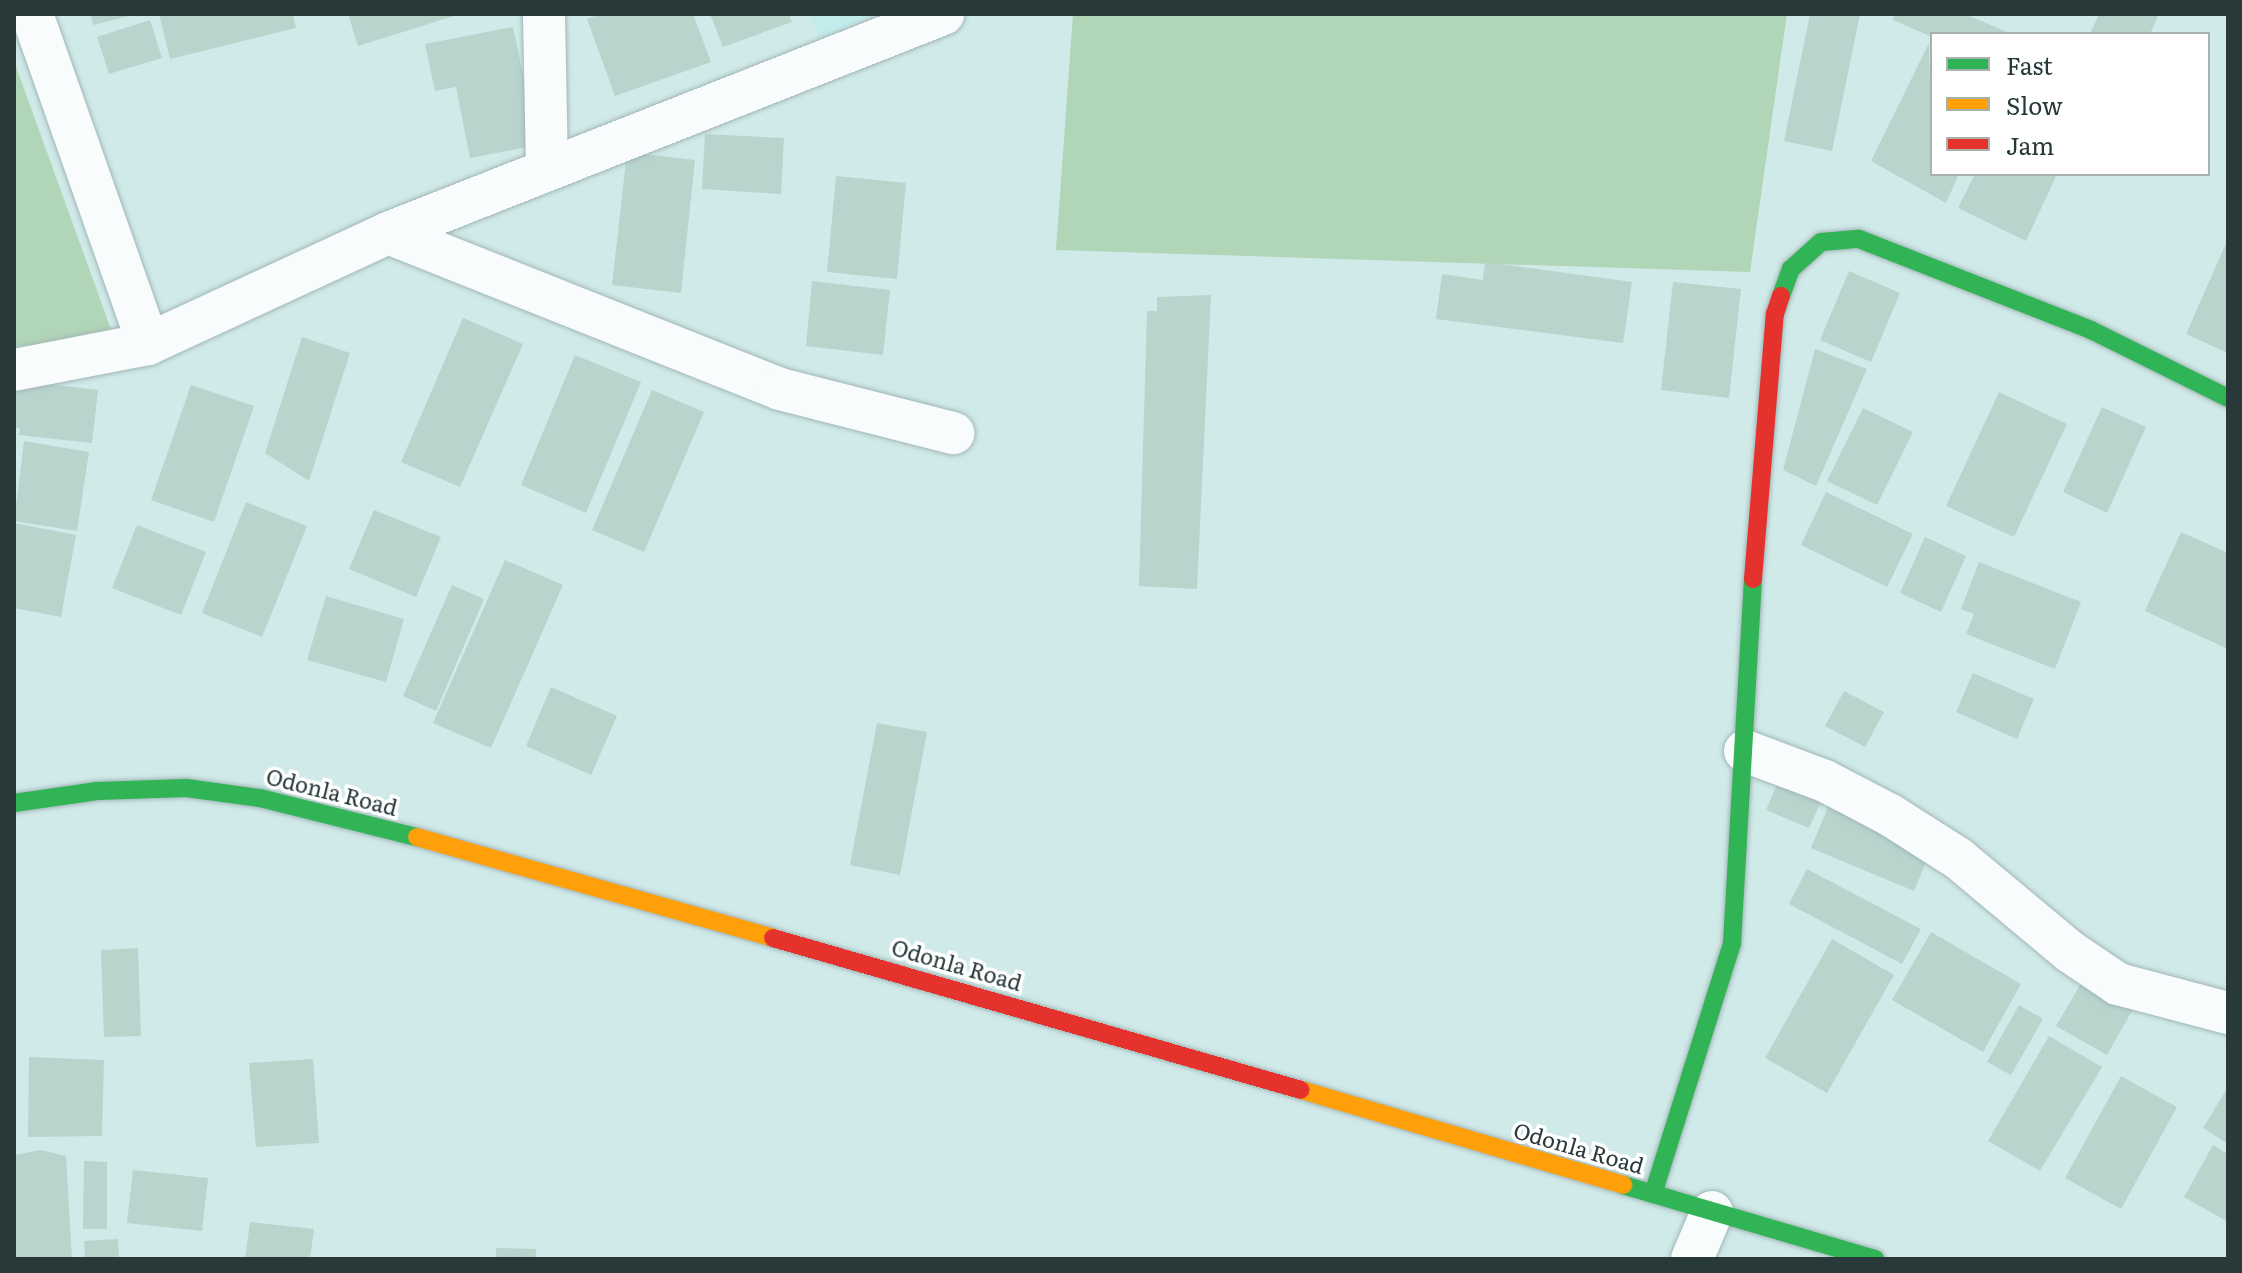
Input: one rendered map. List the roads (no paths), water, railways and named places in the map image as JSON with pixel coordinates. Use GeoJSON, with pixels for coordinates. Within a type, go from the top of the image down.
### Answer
{"type":"FeatureCollection","features":[{"type":"Feature","properties":{"kind":"street"},"geometry":{"type":"LineString","coordinates":[[32,14],[148,344]]}},
{"type":"Feature","properties":{"kind":"street"},"geometry":{"type":"LineString","coordinates":[[544,14],[547,170]]}},
{"type":"Feature","properties":{"kind":"street"},"geometry":{"type":"LineString","coordinates":[[14,370],[148,344],[388,233],[943,14]]}},
{"type":"Feature","properties":{"kind":"street"},"geometry":{"type":"LineString","coordinates":[[388,233],[780,389],[953,433]]}},
{"type":"Feature","properties":{"kind":"street"},"geometry":{"type":"LineString","coordinates":[[1653,1194],[1732,943],[1756,521],[1775,314],[1791,269],[1821,242],[1859,239],[2091,330],[2228,398]]}},
{"type":"Feature","properties":{"kind":"street"},"geometry":{"type":"LineString","coordinates":[[1745,751],[1825,781],[1890,815],[1959,859],[2069,951],[2118,984],[2228,1013]]}},
{"type":"Feature","properties":{"kind":"street","name":"Odonla Road"},"geometry":{"type":"LineString","coordinates":[[14,803],[97,791],[186,788],[260,798],[355,820],[1006,1003],[1875,1259]]}},
{"type":"Feature","properties":{"kind":"street"},"geometry":{"type":"LineString","coordinates":[[1692,1259],[1712,1212]]}}]}
